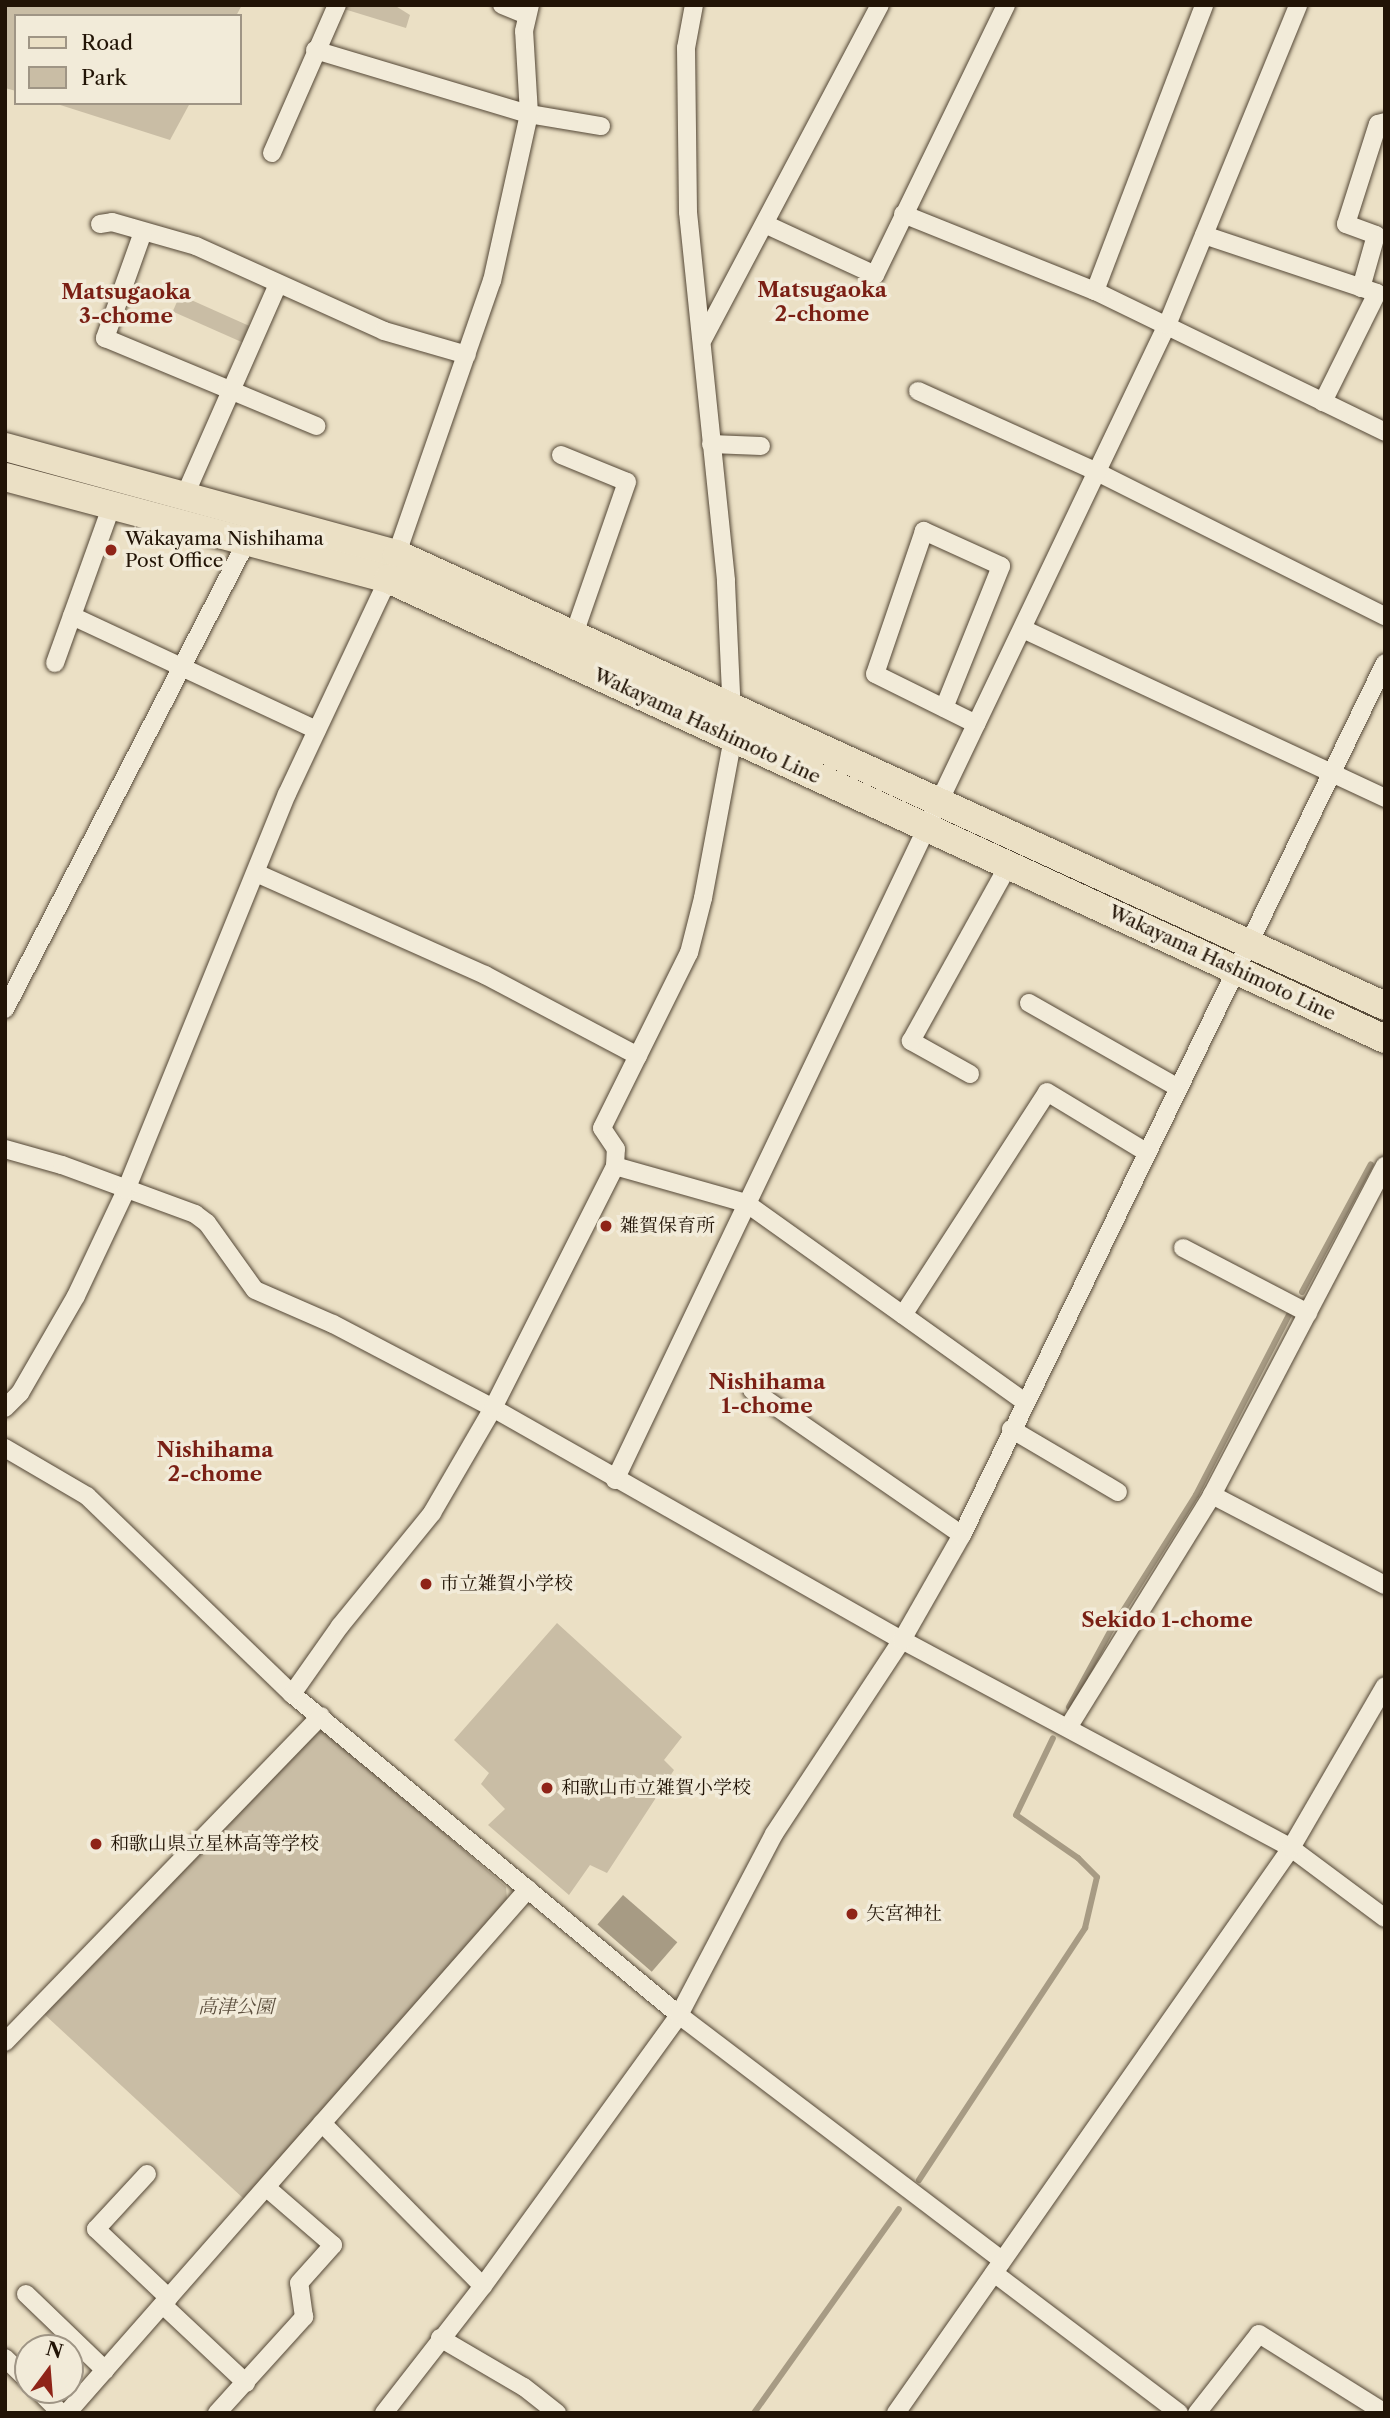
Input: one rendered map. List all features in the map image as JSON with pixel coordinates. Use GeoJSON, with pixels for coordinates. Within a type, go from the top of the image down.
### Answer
{"type":"FeatureCollection","features":[{"type":"Feature","properties":{"kind":"main road","name":"Wakayama Hashimoto Line"},"geometry":{"type":"LineString","coordinates":[[5,446],[185,495],[574,634],[728,702],[938,802],[1241,956],[1385,1039]]}},
{"type":"Feature","properties":{"kind":"main road","name":"Wakayama Hashimoto Line"},"geometry":{"type":"LineString","coordinates":[[5,477],[247,541],[392,567],[733,737],[1008,866],[1241,956],[1385,1006]]}},
{"type":"Feature","properties":{"kind":"street"},"geometry":{"type":"LineString","coordinates":[[272,153],[337,5]]}},
{"type":"Feature","properties":{"kind":"street"},"geometry":{"type":"LineString","coordinates":[[5,1408],[20,1393],[76,1296],[126,1190],[317,730],[392,567],[492,281],[528,114],[528,10],[502,5]]}},
{"type":"Feature","properties":{"kind":"street"},"geometry":{"type":"LineString","coordinates":[[292,1693],[340,1626],[432,1513],[493,1408],[615,1166],[616,1149],[602,1129],[689,953],[733,737],[728,702],[726,580],[688,212],[686,48],[694,5]]}},
{"type":"Feature","properties":{"kind":"street"},"geometry":{"type":"LineString","coordinates":[[703,339],[767,225],[880,5]]}},
{"type":"Feature","properties":{"kind":"street"},"geometry":{"type":"LineString","coordinates":[[767,225],[875,275],[1006,5]]}},
{"type":"Feature","properties":{"kind":"street"},"geometry":{"type":"LineString","coordinates":[[1095,291],[1204,5]]}},
{"type":"Feature","properties":{"kind":"street"},"geometry":{"type":"LineString","coordinates":[[615,1480],[1167,325],[1298,5]]}},
{"type":"Feature","properties":{"kind":"street"},"geometry":{"type":"LineString","coordinates":[[315,50],[528,114],[601,126]]}},
{"type":"Feature","properties":{"kind":"street"},"geometry":{"type":"LineString","coordinates":[[1323,402],[1374,292],[1376,235],[1346,224],[1378,124],[1385,122]]}},
{"type":"Feature","properties":{"kind":"street"},"geometry":{"type":"LineString","coordinates":[[903,214],[1095,291],[1385,432]]}},
{"type":"Feature","properties":{"kind":"street"},"geometry":{"type":"LineString","coordinates":[[100,224],[112,222],[195,246],[384,331],[467,355]]}},
{"type":"Feature","properties":{"kind":"street"},"geometry":{"type":"LineString","coordinates":[[143,232],[105,338],[231,393],[316,426]]}},
{"type":"Feature","properties":{"kind":"street"},"geometry":{"type":"LineString","coordinates":[[1204,235],[1374,292]]}},
{"type":"Feature","properties":{"kind":"street"},"geometry":{"type":"LineString","coordinates":[[185,495],[278,284]]}},
{"type":"Feature","properties":{"kind":"street"},"geometry":{"type":"LineString","coordinates":[[918,391],[1097,472],[1385,616]]}},
{"type":"Feature","properties":{"kind":"street"},"geometry":{"type":"LineString","coordinates":[[711,444],[761,446]]}},
{"type":"Feature","properties":{"kind":"street"},"geometry":{"type":"LineString","coordinates":[[561,455],[627,482],[574,634]]}},
{"type":"Feature","properties":{"kind":"street"},"geometry":{"type":"LineString","coordinates":[[55,663],[112,505]]}},
{"type":"Feature","properties":{"kind":"street"},"geometry":{"type":"LineString","coordinates":[[944,708],[1001,566],[924,531],[875,674],[976,724]]}},
{"type":"Feature","properties":{"kind":"street"},"geometry":{"type":"LineString","coordinates":[[5,1009],[184,668],[247,541]]}},
{"type":"Feature","properties":{"kind":"street"},"geometry":{"type":"LineString","coordinates":[[72,616],[317,730]]}},
{"type":"Feature","properties":{"kind":"street"},"geometry":{"type":"LineString","coordinates":[[1023,629],[1385,798]]}},
{"type":"Feature","properties":{"kind":"street"},"geometry":{"type":"LineString","coordinates":[[384,2413],[483,2286],[679,2015],[774,1834],[902,1640],[962,1535],[1024,1401],[1385,663]]}},
{"type":"Feature","properties":{"kind":"street"},"geometry":{"type":"LineString","coordinates":[[970,1073],[911,1041],[1008,866]]}},
{"type":"Feature","properties":{"kind":"street"},"geometry":{"type":"LineString","coordinates":[[256,873],[485,975],[638,1056]]}},
{"type":"Feature","properties":{"kind":"street"},"geometry":{"type":"LineString","coordinates":[[1029,1003],[1177,1087]]}},
{"type":"Feature","properties":{"kind":"street"},"geometry":{"type":"LineString","coordinates":[[903,1315],[1048,1092],[1146,1152]]}},
{"type":"Feature","properties":{"kind":"street"},"geometry":{"type":"LineString","coordinates":[[5,1149],[62,1164],[207,1223],[255,1290],[333,1324],[493,1408],[615,1480],[902,1640],[1069,1726],[1291,1847],[1385,1918]]}},
{"type":"Feature","properties":{"kind":"street"},"geometry":{"type":"LineString","coordinates":[[615,1166],[746,1203],[1024,1401]]}},
{"type":"Feature","properties":{"kind":"street"},"geometry":{"type":"LineString","coordinates":[[1069,1726],[1212,1495],[1385,1166]]}},
{"type":"Feature","properties":{"kind":"street"},"geometry":{"type":"LineString","coordinates":[[1183,1248],[1308,1313]]}},
{"type":"Feature","properties":{"kind":"street"},"geometry":{"type":"LineString","coordinates":[[752,1390],[962,1535]]}},
{"type":"Feature","properties":{"kind":"street"},"geometry":{"type":"LineString","coordinates":[[1011,1429],[1118,1492]]}},
{"type":"Feature","properties":{"kind":"street"},"geometry":{"type":"LineString","coordinates":[[5,1448],[86,1496],[292,1693],[679,2015],[1179,2413]]}},
{"type":"Feature","properties":{"kind":"street"},"geometry":{"type":"LineString","coordinates":[[1212,1495],[1385,1585]]}},
{"type":"Feature","properties":{"kind":"street"},"geometry":{"type":"LineString","coordinates":[[896,2413],[1291,1847],[1385,1686]]}},
{"type":"Feature","properties":{"kind":"street"},"geometry":{"type":"LineString","coordinates":[[5,2042],[321,1716]]}},
{"type":"Feature","properties":{"kind":"street"},"geometry":{"type":"LineString","coordinates":[[67,2413],[528,1889]]}},
{"type":"Feature","properties":{"kind":"street"},"geometry":{"type":"LineString","coordinates":[[322,2123],[483,2286]]}},
{"type":"Feature","properties":{"kind":"street"},"geometry":{"type":"LineString","coordinates":[[147,2174],[96,2230],[246,2383]]}},
{"type":"Feature","properties":{"kind":"street"},"geometry":{"type":"LineString","coordinates":[[217,2413],[304,2317],[299,2283],[333,2245],[267,2188]]}},
{"type":"Feature","properties":{"kind":"street"},"geometry":{"type":"LineString","coordinates":[[26,2294],[106,2370]]}},
{"type":"Feature","properties":{"kind":"street"},"geometry":{"type":"LineString","coordinates":[[1196,2413],[1259,2334],[1385,2413]]}},
{"type":"Feature","properties":{"kind":"street"},"geometry":{"type":"LineString","coordinates":[[440,2338],[524,2387],[557,2413]]}},
{"type":"Feature","properties":{"kind":"green space"},"geometry":{"type":"Polygon","coordinates":[[[5,5],[242,5],[237,14],[14,14],[14,90],[5,88],[5,5]]]}},
{"type":"Feature","properties":{"kind":"green space"},"geometry":{"type":"Polygon","coordinates":[[[345,5],[394,5],[410,15],[406,28],[344,9],[345,5]]]}},
{"type":"Feature","properties":{"kind":"green space"},"geometry":{"type":"Polygon","coordinates":[[[60,105],[189,105],[170,140],[60,105]]]}},
{"type":"Feature","properties":{"kind":"green space"},"geometry":{"type":"Polygon","coordinates":[[[180,295],[249,326],[242,342],[173,311],[180,295]]]}},
{"type":"Feature","properties":{"kind":"green space"},"geometry":{"type":"Polygon","coordinates":[[[557,1623],[682,1737],[664,1760],[674,1770],[607,1873],[590,1865],[569,1895],[488,1825],[505,1809],[481,1784],[489,1773],[454,1740],[557,1623]]]}},
{"type":"Feature","properties":{"kind":"green space","name":"高津公園"},"geometry":{"type":"Polygon","coordinates":[[[325,1729],[506,1887],[507,1899],[244,2199],[44,2014],[313,1735],[325,1729]]]}},
{"type":"Feature","properties":{"kind":"shaded area"},"geometry":{"type":"Polygon","coordinates":[[[623,1895],[677,1942],[652,1972],[597,1924],[623,1895]]]}},
{"type":"Feature","properties":{"kind":"waterway"},"geometry":{"type":"LineString","coordinates":[[1302,1292],[1371,1164]]}},
{"type":"Feature","properties":{"kind":"waterway"},"geometry":{"type":"LineString","coordinates":[[1069,1707],[1111,1630],[1196,1495],[1289,1315]]}},
{"type":"Feature","properties":{"kind":"waterway"},"geometry":{"type":"LineString","coordinates":[[919,2180],[1085,1928],[1097,1877],[1078,1858],[1016,1815],[1053,1738]]}},
{"type":"Feature","properties":{"kind":"waterway"},"geometry":{"type":"LineString","coordinates":[[754,2413],[899,2209]]}},
{"type":"Feature","properties":{"kind":"place","name":"Wakayama Nishihama Post Office"},"geometry":{"type":"Point","coordinates":[111,550]}},
{"type":"Feature","properties":{"kind":"place","name":"雑賀保育所"},"geometry":{"type":"Point","coordinates":[606,1226]}},
{"type":"Feature","properties":{"kind":"place","name":"市立雑賀小学校"},"geometry":{"type":"Point","coordinates":[426,1584]}},
{"type":"Feature","properties":{"kind":"place","name":"和歌山市立雑賀小学校"},"geometry":{"type":"Point","coordinates":[547,1788]}},
{"type":"Feature","properties":{"kind":"place","name":"和歌山県立星林高等学校"},"geometry":{"type":"Point","coordinates":[96,1844]}},
{"type":"Feature","properties":{"kind":"place","name":"矢宮神社"},"geometry":{"type":"Point","coordinates":[852,1914]}},
{"type":"Feature","properties":{"kind":"district","name":"Matsugaoka 2-chome"},"geometry":{"type":"Point","coordinates":[822,302]}},
{"type":"Feature","properties":{"kind":"district","name":"Matsugaoka 3-chome"},"geometry":{"type":"Point","coordinates":[126,304]}},
{"type":"Feature","properties":{"kind":"district","name":"Nishihama 1-chome"},"geometry":{"type":"Point","coordinates":[767,1394]}},
{"type":"Feature","properties":{"kind":"district","name":"Nishihama 2-chome"},"geometry":{"type":"Point","coordinates":[215,1462]}},
{"type":"Feature","properties":{"kind":"district","name":"Sekido 1-chome"},"geometry":{"type":"Point","coordinates":[1167,1620]}}]}
